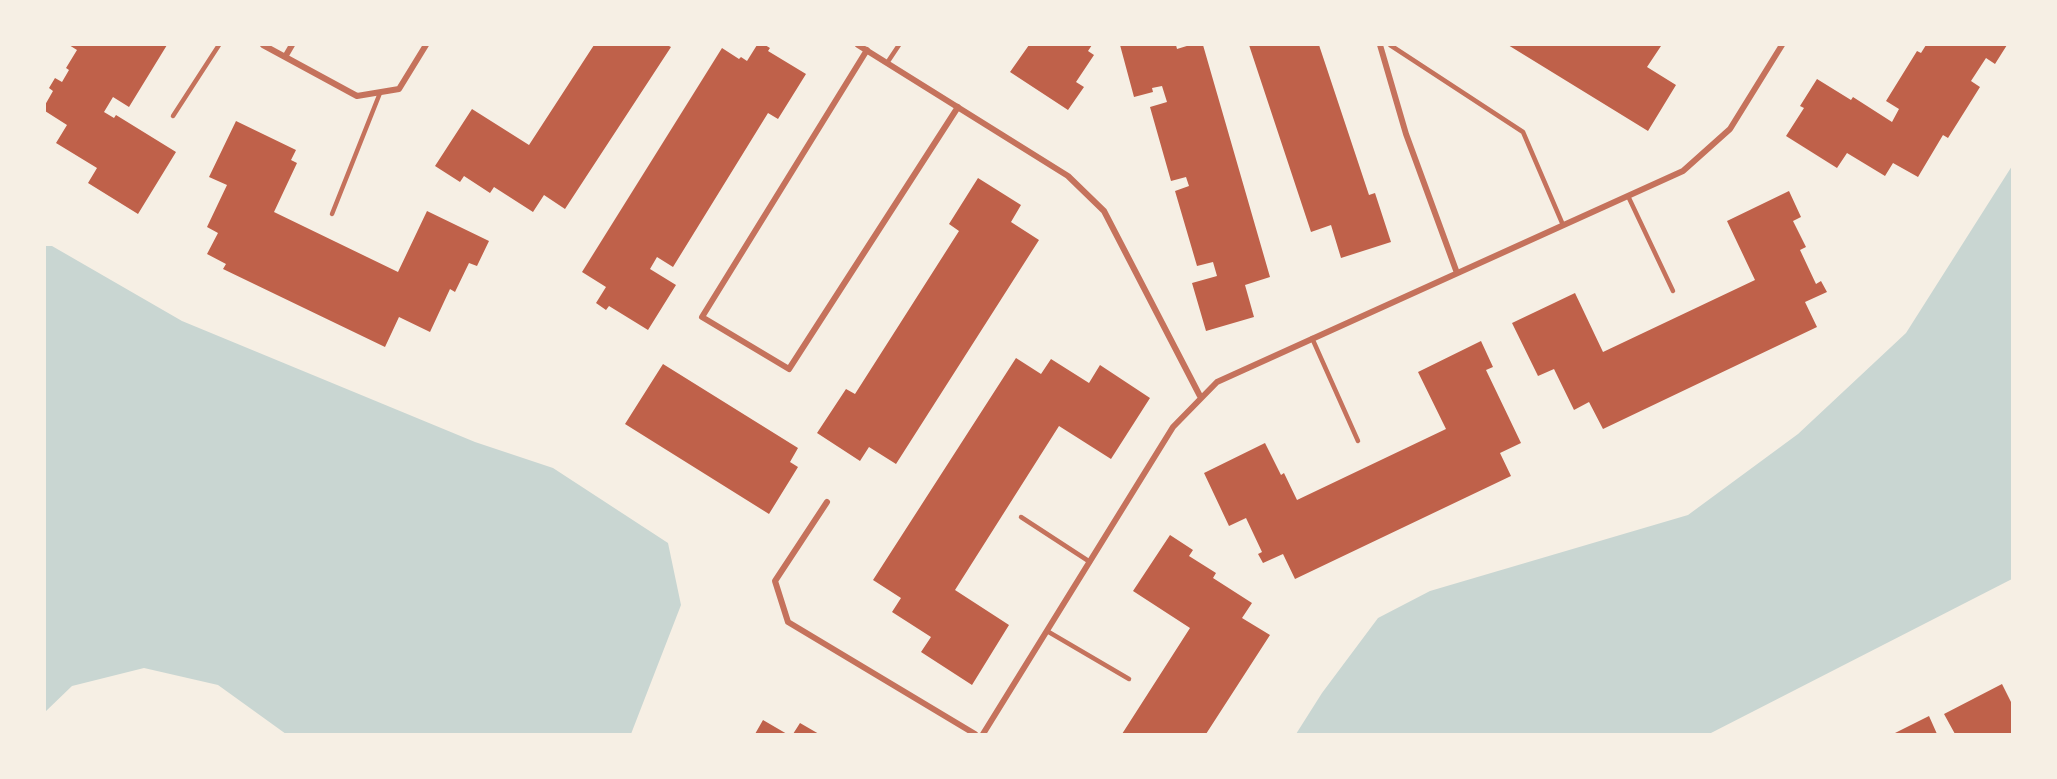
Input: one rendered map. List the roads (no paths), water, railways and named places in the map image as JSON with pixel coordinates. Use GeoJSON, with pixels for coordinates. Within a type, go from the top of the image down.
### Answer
{"type":"FeatureCollection","features":[{"type":"Feature","properties":{"kind":"street"},"geometry":{"type":"LineString","coordinates":[[263,45],[357,96],[399,89],[426,45]]}},
{"type":"Feature","properties":{"kind":"street"},"geometry":{"type":"LineString","coordinates":[[285,57],[292,45]]}},
{"type":"Feature","properties":{"kind":"street"},"geometry":{"type":"LineString","coordinates":[[858,45],[1068,176],[1104,211],[1201,398]]}},
{"type":"Feature","properties":{"kind":"street"},"geometry":{"type":"LineString","coordinates":[[1380,45],[1406,134],[1457,273]]}},
{"type":"Feature","properties":{"kind":"street"},"geometry":{"type":"LineString","coordinates":[[983,734],[1173,427],[1217,382],[1683,171],[1730,129],[1782,45]]}},
{"type":"Feature","properties":{"kind":"street"},"geometry":{"type":"LineString","coordinates":[[867,50],[702,317],[789,369],[958,107]]}},
{"type":"Feature","properties":{"kind":"street"},"geometry":{"type":"LineString","coordinates":[[827,502],[774,581],[788,622],[975,734]]}},
{"type":"Feature","properties":{"kind":"lane"},"geometry":{"type":"LineString","coordinates":[[173,117],[219,45]]}},
{"type":"Feature","properties":{"kind":"lane"},"geometry":{"type":"LineString","coordinates":[[887,63],[899,45]]}},
{"type":"Feature","properties":{"kind":"lane"},"geometry":{"type":"LineString","coordinates":[[1390,45],[1523,132],[1563,225]]}},
{"type":"Feature","properties":{"kind":"lane"},"geometry":{"type":"LineString","coordinates":[[332,214],[380,93]]}},
{"type":"Feature","properties":{"kind":"lane"},"geometry":{"type":"LineString","coordinates":[[1628,196],[1674,291]]}},
{"type":"Feature","properties":{"kind":"lane"},"geometry":{"type":"LineString","coordinates":[[1312,338],[1358,441]]}},
{"type":"Feature","properties":{"kind":"lane"},"geometry":{"type":"LineString","coordinates":[[1021,517],[1090,562]]}},
{"type":"Feature","properties":{"kind":"lane"},"geometry":{"type":"LineString","coordinates":[[1047,632],[1129,679]]}}]}
